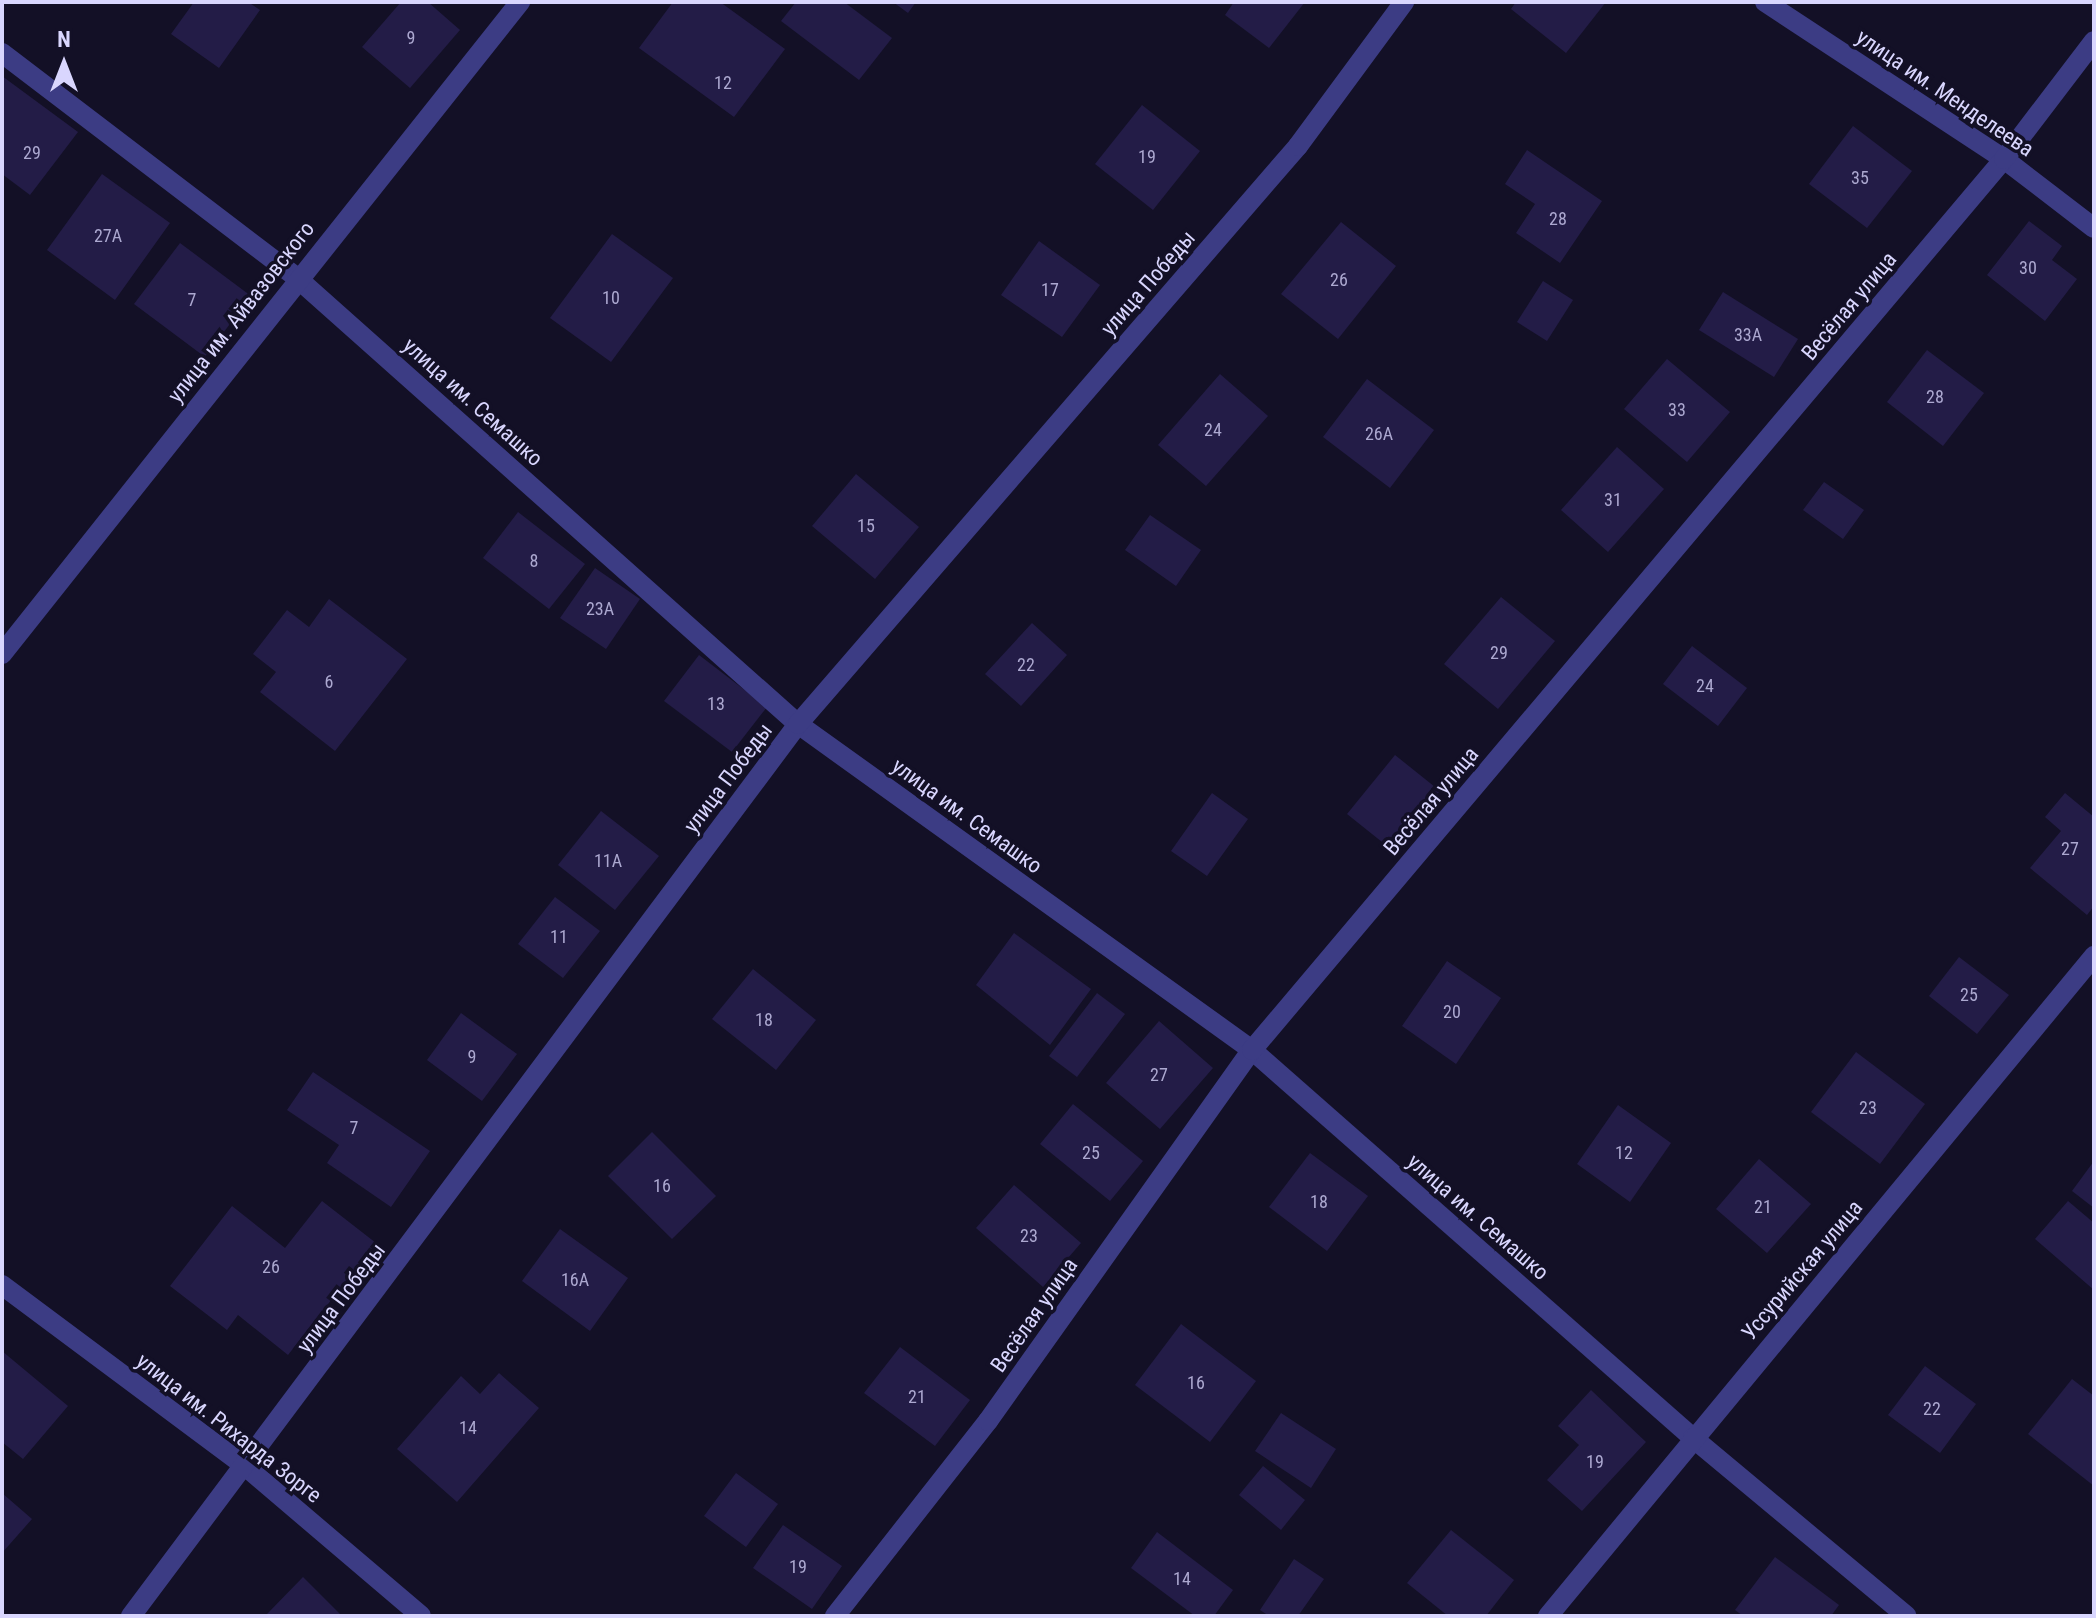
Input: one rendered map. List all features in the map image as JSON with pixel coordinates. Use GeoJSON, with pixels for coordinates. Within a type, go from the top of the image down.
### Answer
{"type":"FeatureCollection","features":[{"type":"Feature","properties":{"kind":"street","name":"улица им. Айвазовского"},"geometry":{"type":"LineString","coordinates":[[2,654],[297,278],[520,2]]}},
{"type":"Feature","properties":{"kind":"street","name":"улица Победы"},"geometry":{"type":"LineString","coordinates":[[131,1616],[798,724],[1298,146],[1404,2]]}},
{"type":"Feature","properties":{"kind":"street","name":"улица им. Менделеева"},"geometry":{"type":"LineString","coordinates":[[1765,2],[2004,159],[2094,228]]}},
{"type":"Feature","properties":{"kind":"street","name":"Весёлая улица"},"geometry":{"type":"LineString","coordinates":[[835,1616],[988,1421],[1252,1050],[2004,159],[2094,41]]}},
{"type":"Feature","properties":{"kind":"street","name":"улица им. Семашко"},"geometry":{"type":"LineString","coordinates":[[2,53],[297,278],[798,724],[1252,1050],[1693,1438],[1907,1616]]}},
{"type":"Feature","properties":{"kind":"street","name":"Уссурийская улица"},"geometry":{"type":"LineString","coordinates":[[1548,1616],[2094,956]]}},
{"type":"Feature","properties":{"kind":"street","name":"улица им. Рихарда Зорге"},"geometry":{"type":"LineString","coordinates":[[2,1285],[245,1466],[421,1616]]}},
{"type":"Feature","properties":{"kind":"building"},"geometry":{"type":"Polygon","coordinates":[[[194,2],[248,2],[260,10],[219,68],[171,34],[194,2]]]}},
{"type":"Feature","properties":{"kind":"building"},"geometry":{"type":"Polygon","coordinates":[[[401,2],[428,2],[460,30],[410,88],[362,47],[401,2]]]}},
{"type":"Feature","properties":{"kind":"building"},"geometry":{"type":"Polygon","coordinates":[[[673,2],[720,2],[785,49],[734,117],[639,48],[673,2]]]}},
{"type":"Feature","properties":{"kind":"building"},"geometry":{"type":"Polygon","coordinates":[[[796,2],[844,2],[892,38],[859,80],[781,21],[796,2]]]}},
{"type":"Feature","properties":{"kind":"building"},"geometry":{"type":"Polygon","coordinates":[[[893,2],[916,2],[908,13],[893,2]]]}},
{"type":"Feature","properties":{"kind":"building"},"geometry":{"type":"Polygon","coordinates":[[[1234,2],[1305,2],[1269,48],[1225,15],[1234,2]]]}},
{"type":"Feature","properties":{"kind":"building"},"geometry":{"type":"Polygon","coordinates":[[[1516,2],[1606,2],[1566,53],[1511,9],[1516,2]]]}},
{"type":"Feature","properties":{"kind":"building"},"geometry":{"type":"Polygon","coordinates":[[[2,76],[78,132],[30,195],[2,174],[2,76]]]}},
{"type":"Feature","properties":{"kind":"building"},"geometry":{"type":"Polygon","coordinates":[[[1142,105],[1200,151],[1153,210],[1095,164],[1142,105]]]}},
{"type":"Feature","properties":{"kind":"building"},"geometry":{"type":"Polygon","coordinates":[[[1853,126],[1912,171],[1867,228],[1809,184],[1853,126]]]}},
{"type":"Feature","properties":{"kind":"building"},"geometry":{"type":"Polygon","coordinates":[[[1527,150],[1602,201],[1560,263],[1516,233],[1535,204],[1505,184],[1527,150]]]}},
{"type":"Feature","properties":{"kind":"building"},"geometry":{"type":"Polygon","coordinates":[[[102,174],[170,223],[115,300],[47,250],[102,174]]]}},
{"type":"Feature","properties":{"kind":"building"},"geometry":{"type":"Polygon","coordinates":[[[2029,221],[2062,246],[2052,260],[2077,279],[2045,321],[1987,275],[2029,221]]]}},
{"type":"Feature","properties":{"kind":"building"},"geometry":{"type":"Polygon","coordinates":[[[1341,222],[1396,266],[1338,339],[1281,294],[1341,222]]]}},
{"type":"Feature","properties":{"kind":"building"},"geometry":{"type":"Polygon","coordinates":[[[612,234],[673,278],[611,362],[550,318],[612,234]]]}},
{"type":"Feature","properties":{"kind":"building"},"geometry":{"type":"Polygon","coordinates":[[[1039,241],[1100,285],[1062,337],[1001,295],[1039,241]]]}},
{"type":"Feature","properties":{"kind":"building"},"geometry":{"type":"Polygon","coordinates":[[[180,243],[251,296],[205,357],[134,304],[180,243]]]}},
{"type":"Feature","properties":{"kind":"building"},"geometry":{"type":"Polygon","coordinates":[[[1543,281],[1573,300],[1547,341],[1517,322],[1543,281]]]}},
{"type":"Feature","properties":{"kind":"building"},"geometry":{"type":"Polygon","coordinates":[[[1723,292],[1798,339],[1774,377],[1699,330],[1723,292]]]}},
{"type":"Feature","properties":{"kind":"building"},"geometry":{"type":"Polygon","coordinates":[[[1927,350],[1984,393],[1943,446],[1887,402],[1927,350]]]}},
{"type":"Feature","properties":{"kind":"building"},"geometry":{"type":"Polygon","coordinates":[[[1667,359],[1730,412],[1687,462],[1624,409],[1667,359]]]}},
{"type":"Feature","properties":{"kind":"building"},"geometry":{"type":"Polygon","coordinates":[[[1220,374],[1268,416],[1206,486],[1158,445],[1220,374]]]}},
{"type":"Feature","properties":{"kind":"building"},"geometry":{"type":"Polygon","coordinates":[[[1367,379],[1434,430],[1390,488],[1323,437],[1367,379]]]}},
{"type":"Feature","properties":{"kind":"building"},"geometry":{"type":"Polygon","coordinates":[[[1617,447],[1664,489],[1608,552],[1561,510],[1617,447]]]}},
{"type":"Feature","properties":{"kind":"building"},"geometry":{"type":"Polygon","coordinates":[[[856,474],[919,527],[875,579],[812,526],[856,474]]]}},
{"type":"Feature","properties":{"kind":"building"},"geometry":{"type":"Polygon","coordinates":[[[1824,482],[1864,510],[1843,539],[1803,510],[1824,482]]]}},
{"type":"Feature","properties":{"kind":"building"},"geometry":{"type":"Polygon","coordinates":[[[518,512],[585,564],[549,609],[483,558],[518,512]]]}},
{"type":"Feature","properties":{"kind":"building"},"geometry":{"type":"Polygon","coordinates":[[[1150,515],[1201,550],[1176,586],[1125,550],[1150,515]]]}},
{"type":"Feature","properties":{"kind":"building"},"geometry":{"type":"Polygon","coordinates":[[[595,568],[640,599],[606,649],[560,618],[595,568]]]}},
{"type":"Feature","properties":{"kind":"building"},"geometry":{"type":"Polygon","coordinates":[[[1501,597],[1555,641],[1498,709],[1444,664],[1501,597]]]}},
{"type":"Feature","properties":{"kind":"building"},"geometry":{"type":"Polygon","coordinates":[[[329,599],[407,659],[335,751],[260,692],[276,672],[253,654],[287,610],[309,627],[329,599]]]}},
{"type":"Feature","properties":{"kind":"building"},"geometry":{"type":"Polygon","coordinates":[[[1032,623],[1067,655],[1021,706],[985,674],[1032,623]]]}},
{"type":"Feature","properties":{"kind":"building"},"geometry":{"type":"Polygon","coordinates":[[[1692,646],[1747,688],[1718,726],[1663,684],[1692,646]]]}},
{"type":"Feature","properties":{"kind":"building"},"geometry":{"type":"Polygon","coordinates":[[[699,655],[767,707],[732,752],[664,701],[699,655]]]}},
{"type":"Feature","properties":{"kind":"building"},"geometry":{"type":"Polygon","coordinates":[[[1395,755],[1440,791],[1392,850],[1347,814],[1395,755]]]}},
{"type":"Feature","properties":{"kind":"building"},"geometry":{"type":"Polygon","coordinates":[[[1212,793],[1248,819],[1207,876],[1171,851],[1212,793]]]}},
{"type":"Feature","properties":{"kind":"building"},"geometry":{"type":"Polygon","coordinates":[[[2065,793],[2094,817],[2094,906],[2087,915],[2030,868],[2061,831],[2045,817],[2065,793]]]}},
{"type":"Feature","properties":{"kind":"building"},"geometry":{"type":"Polygon","coordinates":[[[601,811],[659,856],[615,910],[558,865],[601,811]]]}},
{"type":"Feature","properties":{"kind":"building"},"geometry":{"type":"Polygon","coordinates":[[[555,897],[600,931],[563,978],[518,944],[555,897]]]}},
{"type":"Feature","properties":{"kind":"building"},"geometry":{"type":"Polygon","coordinates":[[[1014,933],[1091,989],[1050,1045],[976,985],[1014,933]]]}},
{"type":"Feature","properties":{"kind":"building"},"geometry":{"type":"Polygon","coordinates":[[[1959,957],[2009,995],[1977,1034],[1929,996],[1959,957]]]}},
{"type":"Feature","properties":{"kind":"building"},"geometry":{"type":"Polygon","coordinates":[[[1447,961],[1501,998],[1456,1064],[1402,1026],[1447,961]]]}},
{"type":"Feature","properties":{"kind":"building"},"geometry":{"type":"Polygon","coordinates":[[[753,969],[816,1020],[776,1070],[712,1019],[753,969]]]}},
{"type":"Feature","properties":{"kind":"building"},"geometry":{"type":"Polygon","coordinates":[[[1097,993],[1125,1014],[1077,1077],[1049,1056],[1097,993]]]}},
{"type":"Feature","properties":{"kind":"building"},"geometry":{"type":"Polygon","coordinates":[[[461,1013],[517,1054],[482,1101],[427,1060],[461,1013]]]}},
{"type":"Feature","properties":{"kind":"building"},"geometry":{"type":"Polygon","coordinates":[[[1159,1021],[1213,1068],[1160,1129],[1106,1083],[1159,1021]]]}},
{"type":"Feature","properties":{"kind":"building"},"geometry":{"type":"Polygon","coordinates":[[[1856,1052],[1925,1104],[1880,1164],[1811,1112],[1856,1052]]]}},
{"type":"Feature","properties":{"kind":"building"},"geometry":{"type":"Polygon","coordinates":[[[313,1072],[430,1151],[391,1207],[327,1163],[339,1145],[287,1110],[313,1072]]]}},
{"type":"Feature","properties":{"kind":"building"},"geometry":{"type":"Polygon","coordinates":[[[1073,1104],[1143,1161],[1110,1201],[1040,1144],[1073,1104]]]}},
{"type":"Feature","properties":{"kind":"building"},"geometry":{"type":"Polygon","coordinates":[[[1618,1105],[1671,1143],[1630,1202],[1577,1164],[1618,1105]]]}},
{"type":"Feature","properties":{"kind":"building"},"geometry":{"type":"Polygon","coordinates":[[[652,1132],[716,1196],[672,1239],[608,1176],[652,1132]]]}},
{"type":"Feature","properties":{"kind":"building"},"geometry":{"type":"Polygon","coordinates":[[[1310,1153],[1368,1196],[1327,1251],[1269,1207],[1310,1153]]]}},
{"type":"Feature","properties":{"kind":"building"},"geometry":{"type":"Polygon","coordinates":[[[1759,1159],[1811,1204],[1767,1253],[1716,1209],[1759,1159]]]}},
{"type":"Feature","properties":{"kind":"building"},"geometry":{"type":"Polygon","coordinates":[[[2094,1161],[2094,1208],[2072,1191],[2094,1161]]]}},
{"type":"Feature","properties":{"kind":"building"},"geometry":{"type":"Polygon","coordinates":[[[1014,1185],[1081,1243],[1043,1287],[976,1228],[1014,1185]]]}},
{"type":"Feature","properties":{"kind":"building"},"geometry":{"type":"Polygon","coordinates":[[[322,1201],[376,1243],[288,1355],[238,1315],[227,1330],[170,1286],[232,1206],[285,1248],[322,1201]]]}},
{"type":"Feature","properties":{"kind":"building"},"geometry":{"type":"Polygon","coordinates":[[[2068,1201],[2094,1223],[2094,1290],[2035,1239],[2068,1201]]]}},
{"type":"Feature","properties":{"kind":"building"},"geometry":{"type":"Polygon","coordinates":[[[560,1229],[628,1278],[590,1331],[522,1281],[560,1229]]]}},
{"type":"Feature","properties":{"kind":"building"},"geometry":{"type":"Polygon","coordinates":[[[1181,1324],[1256,1381],[1210,1442],[1135,1385],[1181,1324]]]}},
{"type":"Feature","properties":{"kind":"building"},"geometry":{"type":"Polygon","coordinates":[[[900,1347],[970,1400],[935,1446],[864,1393],[900,1347]]]}},
{"type":"Feature","properties":{"kind":"building"},"geometry":{"type":"Polygon","coordinates":[[[2,1351],[68,1406],[23,1459],[2,1442],[2,1351]]]}},
{"type":"Feature","properties":{"kind":"building"},"geometry":{"type":"Polygon","coordinates":[[[1925,1366],[1976,1404],[1940,1453],[1888,1415],[1925,1366]]]}},
{"type":"Feature","properties":{"kind":"building"},"geometry":{"type":"Polygon","coordinates":[[[499,1373],[539,1408],[457,1502],[397,1449],[461,1376],[480,1394],[499,1373]]]}},
{"type":"Feature","properties":{"kind":"building"},"geometry":{"type":"Polygon","coordinates":[[[2072,1379],[2094,1396],[2094,1486],[2028,1434],[2072,1379]]]}},
{"type":"Feature","properties":{"kind":"building"},"geometry":{"type":"Polygon","coordinates":[[[1591,1390],[1646,1442],[1582,1511],[1547,1480],[1579,1445],[1558,1426],[1591,1390]]]}},
{"type":"Feature","properties":{"kind":"building"},"geometry":{"type":"Polygon","coordinates":[[[1281,1413],[1336,1449],[1311,1488],[1255,1451],[1281,1413]]]}},
{"type":"Feature","properties":{"kind":"building"},"geometry":{"type":"Polygon","coordinates":[[[1263,1466],[1305,1500],[1281,1530],[1239,1495],[1263,1466]]]}},
{"type":"Feature","properties":{"kind":"building"},"geometry":{"type":"Polygon","coordinates":[[[736,1473],[778,1504],[746,1547],[704,1516],[736,1473]]]}},
{"type":"Feature","properties":{"kind":"building"},"geometry":{"type":"Polygon","coordinates":[[[2,1493],[32,1519],[2,1553],[2,1493]]]}},
{"type":"Feature","properties":{"kind":"building"},"geometry":{"type":"Polygon","coordinates":[[[783,1525],[842,1566],[812,1609],[753,1568],[783,1525]]]}},
{"type":"Feature","properties":{"kind":"building"},"geometry":{"type":"Polygon","coordinates":[[[1451,1530],[1514,1580],[1486,1616],[1448,1616],[1407,1583],[1451,1530]]]}},
{"type":"Feature","properties":{"kind":"building"},"geometry":{"type":"Polygon","coordinates":[[[1157,1532],[1233,1590],[1214,1616],[1195,1616],[1131,1568],[1157,1532]]]}},
{"type":"Feature","properties":{"kind":"building"},"geometry":{"type":"Polygon","coordinates":[[[1775,1557],[1839,1605],[1831,1616],[1743,1616],[1735,1610],[1775,1557]]]}},
{"type":"Feature","properties":{"kind":"building"},"geometry":{"type":"Polygon","coordinates":[[[1294,1559],[1324,1579],[1298,1616],[1269,1616],[1260,1610],[1294,1559]]]}},
{"type":"Feature","properties":{"kind":"building"},"geometry":{"type":"Polygon","coordinates":[[[303,1577],[342,1616],[267,1614],[303,1577]]]}}]}
